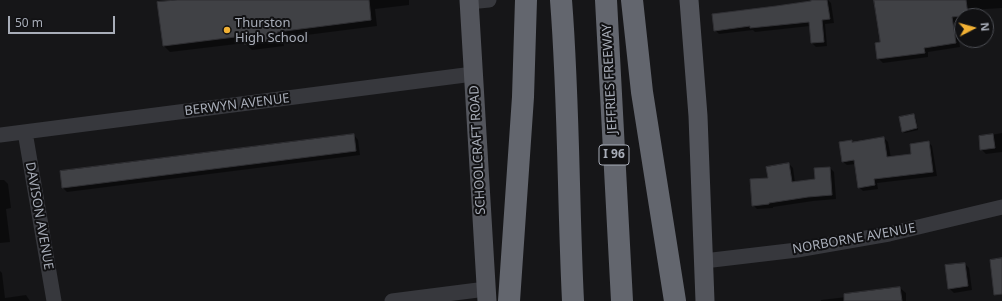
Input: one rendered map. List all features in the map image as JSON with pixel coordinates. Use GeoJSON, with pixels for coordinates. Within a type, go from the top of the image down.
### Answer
{"type":"FeatureCollection","features":[{"type":"Feature","properties":{"kind":"highway"},"geometry":{"type":"LineString","coordinates":[[509,301],[523,98],[526,0]]}},
{"type":"Feature","properties":{"kind":"highway"},"geometry":{"type":"LineString","coordinates":[[560,0],[567,107],[573,301]]}},
{"type":"Feature","properties":{"kind":"highway","name":"JEFFRIES FREEWAY"},"geometry":{"type":"LineString","coordinates":[[606,0],[622,301]]}},
{"type":"Feature","properties":{"kind":"highway"},"geometry":{"type":"LineString","coordinates":[[632,0],[642,92],[675,301]]}},
{"type":"Feature","properties":{"kind":"main road"},"geometry":{"type":"LineString","coordinates":[[689,0],[698,116],[705,301]]}},
{"type":"Feature","properties":{"kind":"main road","name":"SCHOOLCRAFT ROAD"},"geometry":{"type":"LineString","coordinates":[[469,1],[486,295]]}},
{"type":"Feature","properties":{"kind":"street"},"geometry":{"type":"LineString","coordinates":[[469,1],[489,0]]}},
{"type":"Feature","properties":{"kind":"street","name":"BERWYN AVENUE"},"geometry":{"type":"LineString","coordinates":[[0,135],[473,74]]}},
{"type":"Feature","properties":{"kind":"street","name":"DAVISON AVENUE"},"geometry":{"type":"LineString","coordinates":[[25,132],[54,301]]}},
{"type":"Feature","properties":{"kind":"street","name":"NORBORNE AVENUE"},"geometry":{"type":"LineString","coordinates":[[704,261],[797,250],[888,234],[1002,207]]}},
{"type":"Feature","properties":{"kind":"street"},"geometry":{"type":"LineString","coordinates":[[392,301],[486,295]]}},
{"type":"Feature","properties":{"kind":"building"},"geometry":{"type":"Polygon","coordinates":[[[177,0],[369,0],[371,20],[277,32],[278,40],[244,44],[243,36],[163,46],[157,2],[177,0]]]}},
{"type":"Feature","properties":{"kind":"building"},"geometry":{"type":"Polygon","coordinates":[[[811,0],[827,0],[830,19],[822,20],[824,42],[811,43],[809,22],[750,28],[750,26],[714,31],[712,14],[811,0]]]}},
{"type":"Feature","properties":{"kind":"building"},"geometry":{"type":"Polygon","coordinates":[[[874,0],[966,0],[967,8],[954,8],[954,17],[952,17],[954,43],[924,48],[925,53],[877,59],[875,43],[880,42],[874,0]]]}},
{"type":"Feature","properties":{"kind":"building"},"geometry":{"type":"Polygon","coordinates":[[[914,114],[917,128],[902,132],[899,117],[914,114]]]}},
{"type":"Feature","properties":{"kind":"building"},"geometry":{"type":"Polygon","coordinates":[[[354,134],[356,151],[62,188],[60,171],[354,134]]]}},
{"type":"Feature","properties":{"kind":"building"},"geometry":{"type":"Polygon","coordinates":[[[993,134],[995,148],[980,150],[979,136],[993,134]]]}},
{"type":"Feature","properties":{"kind":"building"},"geometry":{"type":"Polygon","coordinates":[[[884,137],[887,157],[911,154],[910,144],[929,141],[933,172],[874,179],[875,185],[858,188],[854,160],[842,162],[839,142],[852,140],[852,142],[884,137]]]}},
{"type":"Feature","properties":{"kind":"building"},"geometry":{"type":"Polygon","coordinates":[[[789,163],[792,182],[815,179],[814,168],[830,167],[832,195],[808,197],[752,206],[750,179],[768,178],[766,167],[789,163]]]}},
{"type":"Feature","properties":{"kind":"building"},"geometry":{"type":"Polygon","coordinates":[[[1002,258],[1002,294],[994,295],[990,260],[1002,258]]]}},
{"type":"Feature","properties":{"kind":"building"},"geometry":{"type":"Polygon","coordinates":[[[965,263],[968,286],[948,289],[945,265],[965,263]]]}},
{"type":"Feature","properties":{"kind":"building"},"geometry":{"type":"Polygon","coordinates":[[[900,287],[902,301],[844,301],[844,294],[900,287]]]}},
{"type":"Feature","properties":{"kind":"place","name":"Thurston High School"},"geometry":{"type":"Point","coordinates":[227,30]}}]}
